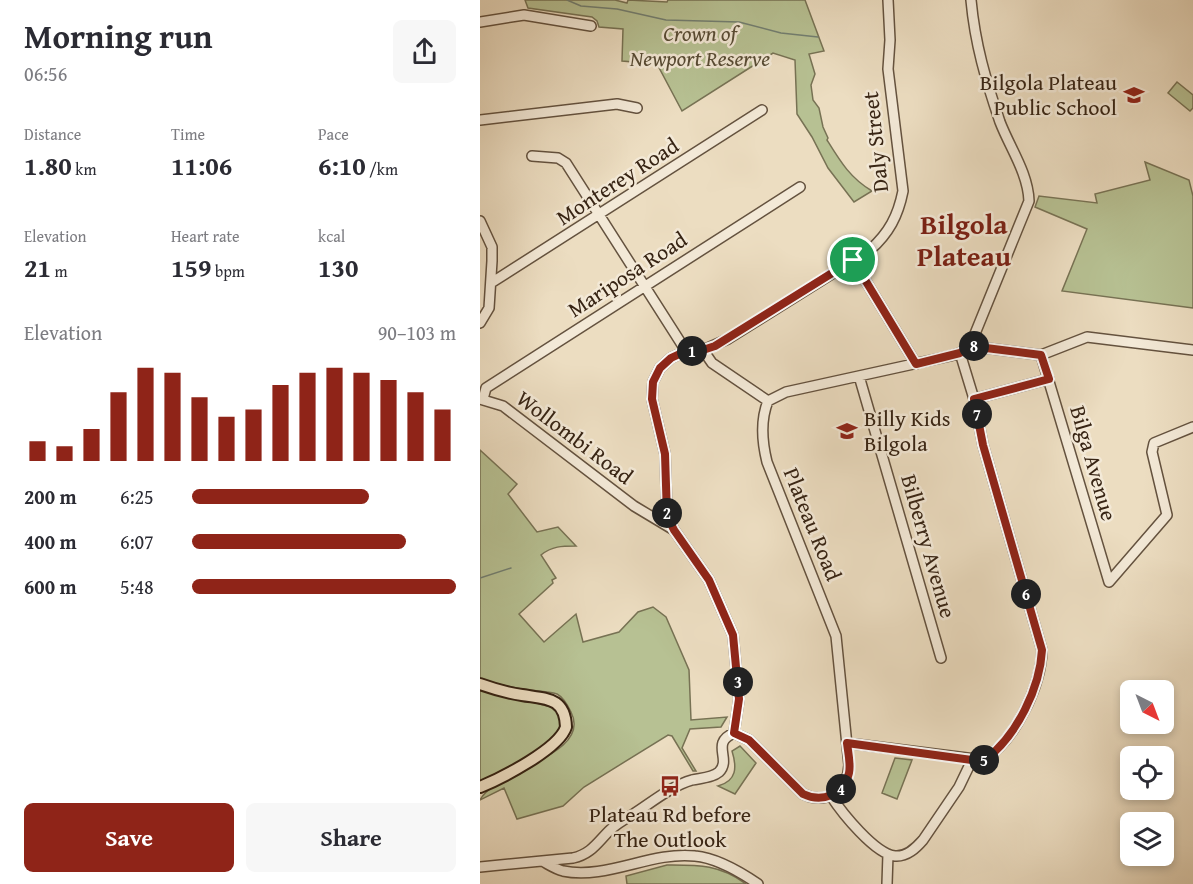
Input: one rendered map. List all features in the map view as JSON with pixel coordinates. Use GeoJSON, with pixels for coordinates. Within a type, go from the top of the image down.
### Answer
{"type":"FeatureCollection","features":[{"type":"Feature","properties":{"kind":"main road"},"geometry":{"type":"LineString","coordinates":[[480,684],[502,691],[552,700],[563,710],[567,727],[560,740],[514,771],[480,787]]}},
{"type":"Feature","properties":{"kind":"street","name":"Daly Street"},"geometry":{"type":"LineString","coordinates":[[703,350],[728,339],[853,260],[880,241],[893,224],[903,191],[888,69],[890,40],[888,0]]}},
{"type":"Feature","properties":{"kind":"street"},"geometry":{"type":"LineString","coordinates":[[734,733],[739,699],[733,635],[709,580],[674,530],[667,516],[665,454],[652,399],[653,382],[660,368],[671,358],[686,351],[703,350],[712,363],[768,401],[786,392],[960,353],[970,346],[1029,201],[1024,177],[1000,123],[980,61],[971,0]]}},
{"type":"Feature","properties":{"kind":"street"},"geometry":{"type":"LineString","coordinates":[[480,22],[524,15],[591,26]]}},
{"type":"Feature","properties":{"kind":"street"},"geometry":{"type":"LineString","coordinates":[[480,120],[617,104],[637,108]]}},
{"type":"Feature","properties":{"kind":"street","name":"Monterey Road"},"geometry":{"type":"LineString","coordinates":[[491,283],[762,110]]}},
{"type":"Feature","properties":{"kind":"street"},"geometry":{"type":"LineString","coordinates":[[532,156],[558,158],[566,163],[686,351]]}},
{"type":"Feature","properties":{"kind":"street","name":"Mariposa Road"},"geometry":{"type":"LineString","coordinates":[[482,399],[486,388],[800,187]]}},
{"type":"Feature","properties":{"kind":"street"},"geometry":{"type":"LineString","coordinates":[[480,221],[492,247],[489,308],[480,323]]}},
{"type":"Feature","properties":{"kind":"street"},"geometry":{"type":"LineString","coordinates":[[853,260],[916,364]]}},
{"type":"Feature","properties":{"kind":"street"},"geometry":{"type":"LineString","coordinates":[[970,346],[1041,355],[1087,337],[1193,351]]}},
{"type":"Feature","properties":{"kind":"street"},"geometry":{"type":"LineString","coordinates":[[847,743],[983,760],[1018,724],[1024,714],[1042,659],[1042,650],[983,445],[974,399],[960,353]]}},
{"type":"Feature","properties":{"kind":"street","name":"Bilga Avenue"},"geometry":{"type":"LineString","coordinates":[[1041,355],[1109,582],[1167,515],[1152,452],[1154,443],[1193,428]]}},
{"type":"Feature","properties":{"kind":"street","name":"Bilberry Avenue"},"geometry":{"type":"LineString","coordinates":[[859,376],[941,658]]}},
{"type":"Feature","properties":{"kind":"street"},"geometry":{"type":"LineString","coordinates":[[974,399],[1049,379]]}},
{"type":"Feature","properties":{"kind":"street","name":"Wollombi Road"},"geometry":{"type":"LineString","coordinates":[[482,399],[503,406],[634,506],[674,530]]}},
{"type":"Feature","properties":{"kind":"street","name":"Plateau Road"},"geometry":{"type":"LineString","coordinates":[[768,401],[763,419],[763,447],[767,462],[836,636],[849,773],[845,784],[831,796]]}},
{"type":"Feature","properties":{"kind":"street"},"geometry":{"type":"LineString","coordinates":[[734,733],[749,740],[803,794],[812,798],[831,796],[837,806],[873,844],[881,851],[896,856],[906,854],[916,848],[959,787],[972,760]]}},
{"type":"Feature","properties":{"kind":"street"},"geometry":{"type":"LineString","coordinates":[[480,867],[585,854],[597,846],[617,823],[680,785],[715,775],[720,771],[724,764],[722,742],[734,733]]}},
{"type":"Feature","properties":{"kind":"street"},"geometry":{"type":"LineString","coordinates":[[887,884],[888,854]]}},
{"type":"Feature","properties":{"kind":"street"},"geometry":{"type":"LineString","coordinates":[[542,861],[561,870],[581,873],[678,855],[695,856],[710,858],[758,884]]}},
{"type":"Feature","properties":{"kind":"green space","name":"Crown of Newport Reserve"},"geometry":{"type":"Polygon","coordinates":[[[525,0],[615,0],[627,3],[628,0],[667,2],[668,0],[805,0],[824,51],[809,54],[815,74],[811,85],[813,100],[819,108],[827,140],[852,175],[872,191],[854,202],[828,168],[797,114],[795,60],[773,53],[682,111],[657,64],[622,61],[623,29],[599,27],[597,21],[592,17],[528,8],[525,0]]]}},
{"type":"Feature","properties":{"kind":"green space"},"geometry":{"type":"Polygon","coordinates":[[[1177,82],[1193,95],[1193,108],[1190,111],[1168,93],[1177,82]]]}},
{"type":"Feature","properties":{"kind":"green space"},"geometry":{"type":"Polygon","coordinates":[[[1145,162],[1189,180],[1193,196],[1193,308],[1062,291],[1087,229],[1035,207],[1039,196],[1097,203],[1095,194],[1150,180],[1145,162]]]}},
{"type":"Feature","properties":{"kind":"green space"},"geometry":{"type":"Polygon","coordinates":[[[480,450],[517,484],[508,494],[537,532],[558,527],[576,546],[557,547],[541,555],[556,578],[519,614],[544,642],[576,614],[583,642],[619,632],[638,612],[653,607],[666,617],[689,670],[691,720],[727,717],[721,727],[690,729],[682,748],[696,771],[693,771],[672,736],[668,735],[584,787],[563,806],[517,819],[504,788],[480,800],[503,780],[556,751],[568,740],[574,727],[570,710],[557,694],[480,679],[480,450]]]}},
{"type":"Feature","properties":{"kind":"green space"},"geometry":{"type":"Polygon","coordinates":[[[480,688],[551,707],[559,714],[561,723],[554,737],[535,752],[480,781],[480,688]]]}},
{"type":"Feature","properties":{"kind":"green space"},"geometry":{"type":"Polygon","coordinates":[[[740,746],[756,763],[735,794],[718,786],[732,777],[735,763],[732,751],[740,746]]]}},
{"type":"Feature","properties":{"kind":"green space"},"geometry":{"type":"Polygon","coordinates":[[[895,758],[912,760],[897,799],[882,793],[895,758]]]}},
{"type":"Feature","properties":{"kind":"green space"},"geometry":{"type":"Polygon","coordinates":[[[667,865],[717,869],[746,884],[627,884],[626,876],[667,865]]]}},
{"type":"Feature","properties":{"kind":"waterway"},"geometry":{"type":"LineString","coordinates":[[567,0],[581,6],[617,9],[666,20],[739,22],[781,33],[818,37]]}},
{"type":"Feature","properties":{"kind":"waterway"},"geometry":{"type":"LineString","coordinates":[[480,578],[511,568]]}},
{"type":"Feature","properties":{"kind":"place","name":"Bilgola Plateau Public School"},"geometry":{"type":"Point","coordinates":[1134,95]}},
{"type":"Feature","properties":{"kind":"place","name":"Billy Kids Bilgola"},"geometry":{"type":"Point","coordinates":[847,431]}},
{"type":"Feature","properties":{"kind":"place","name":"Plateau Rd before The Outlook"},"geometry":{"type":"Point","coordinates":[670,786]}},
{"type":"Feature","properties":{"kind":"district","name":"Bilgola Plateau"},"geometry":{"type":"Point","coordinates":[964,240]}},
{"type":"Feature","properties":{"kind":"route"},"geometry":{"type":"LineString","coordinates":[[853,260],[916,364],[960,353],[970,346],[1041,355],[1049,379],[974,399],[983,445],[1042,650],[1042,661],[1024,714],[1018,724],[986,759],[979,761],[847,743],[849,773],[845,784],[831,796],[821,799],[803,794],[749,740],[734,733],[739,699],[733,635],[709,580],[674,530],[667,516],[665,454],[652,399],[653,382],[660,368],[671,358],[686,351],[703,350],[715,346],[728,339],[853,260]]}}]}
